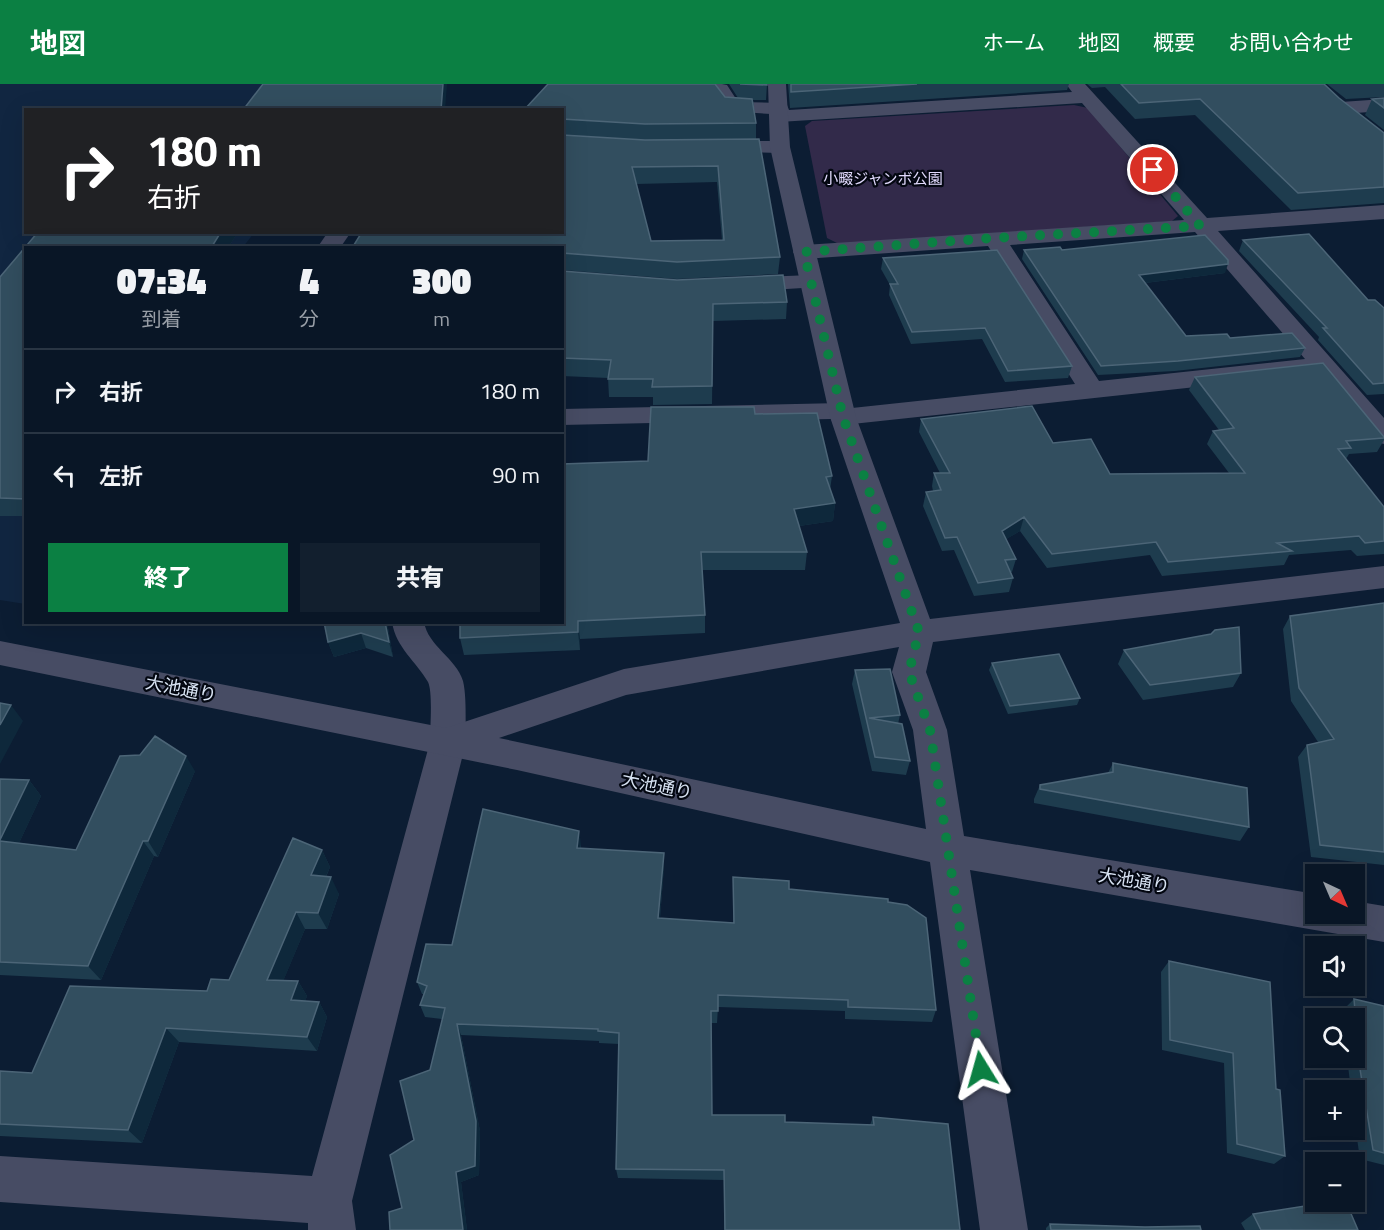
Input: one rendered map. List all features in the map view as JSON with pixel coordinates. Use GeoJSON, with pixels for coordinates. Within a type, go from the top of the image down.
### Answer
{"type":"FeatureCollection","features":[{"type":"Feature","properties":{"kind":"street"},"geometry":{"type":"LineString","coordinates":[[652,84],[719,86],[732,107],[779,103],[1081,91],[1325,365],[1384,435]]}},
{"type":"Feature","properties":{"kind":"street"},"geometry":{"type":"LineString","coordinates":[[1358,122],[1334,102],[1384,105]]}},
{"type":"Feature","properties":{"kind":"street"},"geometry":{"type":"LineString","coordinates":[[779,103],[780,147],[842,414],[919,632],[909,672],[930,730],[1004,1230]]}},
{"type":"Feature","properties":{"kind":"street"},"geometry":{"type":"LineString","coordinates":[[701,147],[780,147]]}},
{"type":"Feature","properties":{"kind":"street"},"geometry":{"type":"LineString","coordinates":[[804,252],[1384,212]]}},
{"type":"Feature","properties":{"kind":"street"},"geometry":{"type":"LineString","coordinates":[[994,238],[1092,390]]}},
{"type":"Feature","properties":{"kind":"street"},"geometry":{"type":"LineString","coordinates":[[711,286],[811,282]]}},
{"type":"Feature","properties":{"kind":"street"},"geometry":{"type":"LineString","coordinates":[[564,417],[842,414],[1325,365]]}},
{"type":"Feature","properties":{"kind":"street"},"geometry":{"type":"LineString","coordinates":[[448,741],[624,682],[919,632],[1382,581]]}},
{"type":"Feature","properties":{"kind":"street"},"geometry":{"type":"LineString","coordinates":[[0,1179],[331,1216],[448,741],[446,681],[410,635],[408,624]]}},
{"type":"Feature","properties":{"kind":"street","name":"大池通り"},"geometry":{"type":"LineString","coordinates":[[0,653],[448,741],[949,850],[1305,910]]}},
{"type":"Feature","properties":{"kind":"street"},"geometry":{"type":"LineString","coordinates":[[1365,921],[1384,924]]}},
{"type":"Feature","properties":{"kind":"shaded area"},"geometry":{"type":"Polygon","coordinates":[[[0,84],[363,84],[345,108],[24,108],[24,234],[253,234],[244,246],[24,246],[24,604],[0,600],[0,84]]]}},
{"type":"Feature","properties":{"kind":"green space","name":"小畷ジャンボ公園"},"geometry":{"type":"Polygon","coordinates":[[[1074,105],[1088,108],[1178,216],[1172,221],[839,244],[827,238],[805,126],[812,121],[1074,105]]]}},
{"type":"Feature","properties":{"kind":"building"},"geometry":{"type":"Polygon","coordinates":[[[263,84],[443,84],[441,108],[245,108],[263,84]]]}},
{"type":"Feature","properties":{"kind":"building"},"geometry":{"type":"Polygon","coordinates":[[[548,84],[715,84],[725,97],[752,99],[756,123],[645,124],[564,119],[564,108],[526,108],[548,84]]]}},
{"type":"Feature","properties":{"kind":"building"},"geometry":{"type":"Polygon","coordinates":[[[791,84],[917,84],[791,92],[791,84]]]}},
{"type":"Feature","properties":{"kind":"building"},"geometry":{"type":"Polygon","coordinates":[[[1121,84],[1324,84],[1384,133],[1384,187],[1298,193],[1200,99],[1139,103],[1121,84]]]}},
{"type":"Feature","properties":{"kind":"building"},"geometry":{"type":"Polygon","coordinates":[[[1384,98],[1384,108],[1372,99],[1384,98]]]}},
{"type":"Feature","properties":{"kind":"building"},"geometry":{"type":"Polygon","coordinates":[[[564,135],[645,140],[759,139],[780,257],[677,262],[564,253],[564,246],[353,246],[361,234],[564,234],[564,135]],[[718,166],[632,167],[651,241],[724,240],[718,166]]]}},
{"type":"Feature","properties":{"kind":"building"},"geometry":{"type":"Polygon","coordinates":[[[36,234],[220,234],[212,246],[26,246],[36,234]]]}},
{"type":"Feature","properties":{"kind":"building"},"geometry":{"type":"Polygon","coordinates":[[[1309,234],[1368,300],[1375,300],[1384,308],[1384,383],[1373,384],[1323,328],[1327,328],[1243,240],[1309,234]]]}},
{"type":"Feature","properties":{"kind":"building"},"geometry":{"type":"Polygon","coordinates":[[[1205,235],[1228,260],[1228,264],[1139,275],[1186,336],[1227,334],[1230,338],[1292,333],[1305,348],[1101,366],[1024,250],[1060,247],[1062,250],[1205,235]]]}},
{"type":"Feature","properties":{"kind":"building"},"geometry":{"type":"Polygon","coordinates":[[[24,249],[24,499],[0,498],[0,277],[24,249]]]}},
{"type":"Feature","properties":{"kind":"building"},"geometry":{"type":"Polygon","coordinates":[[[997,250],[1072,366],[1008,371],[985,328],[912,332],[890,284],[898,284],[883,258],[997,250]]]}},
{"type":"Feature","properties":{"kind":"building"},"geometry":{"type":"Polygon","coordinates":[[[564,271],[677,280],[783,275],[787,302],[713,304],[712,386],[652,387],[653,379],[608,379],[611,360],[564,358],[564,271]]]}},
{"type":"Feature","properties":{"kind":"building"},"geometry":{"type":"Polygon","coordinates":[[[1323,363],[1384,437],[1346,441],[1351,448],[1338,449],[1384,507],[1384,541],[1365,543],[1359,536],[1277,543],[1292,551],[1168,562],[1156,542],[1052,554],[1024,517],[1002,531],[1016,559],[1005,560],[1013,578],[978,583],[957,537],[945,538],[926,492],[941,490],[934,473],[950,473],[921,419],[1032,406],[1053,443],[1091,439],[1110,474],[1245,473],[1213,431],[1234,428],[1195,377],[1323,363]]]}},
{"type":"Feature","properties":{"kind":"building"},"geometry":{"type":"Polygon","coordinates":[[[651,407],[754,407],[755,414],[817,413],[832,476],[826,477],[835,503],[794,509],[807,552],[701,552],[705,615],[578,621],[578,632],[460,638],[460,624],[564,624],[564,464],[648,461],[651,407]]]}},
{"type":"Feature","properties":{"kind":"building"},"geometry":{"type":"Polygon","coordinates":[[[1384,603],[1384,852],[1320,845],[1307,745],[1334,739],[1299,688],[1290,616],[1384,603]]]}},
{"type":"Feature","properties":{"kind":"building"},"geometry":{"type":"Polygon","coordinates":[[[324,624],[385,624],[389,642],[361,633],[328,642],[324,624]]]}},
{"type":"Feature","properties":{"kind":"building"},"geometry":{"type":"Polygon","coordinates":[[[1239,627],[1241,673],[1150,685],[1124,650],[1211,634],[1215,630],[1239,627]]]}},
{"type":"Feature","properties":{"kind":"building"},"geometry":{"type":"Polygon","coordinates":[[[1059,654],[1080,698],[1010,706],[992,663],[1059,654]]]}},
{"type":"Feature","properties":{"kind":"building"},"geometry":{"type":"Polygon","coordinates":[[[890,669],[900,715],[869,718],[902,724],[910,761],[875,757],[855,670],[890,669]]]}},
{"type":"Feature","properties":{"kind":"building"},"geometry":{"type":"Polygon","coordinates":[[[0,703],[11,705],[0,725],[0,703]]]}},
{"type":"Feature","properties":{"kind":"building"},"geometry":{"type":"Polygon","coordinates":[[[155,736],[186,756],[148,841],[143,841],[88,966],[0,962],[0,841],[76,850],[120,756],[140,755],[155,736]]]}},
{"type":"Feature","properties":{"kind":"building"},"geometry":{"type":"Polygon","coordinates":[[[1113,763],[1247,788],[1249,827],[1040,789],[1040,785],[1113,772],[1113,763]]]}},
{"type":"Feature","properties":{"kind":"building"},"geometry":{"type":"Polygon","coordinates":[[[0,779],[29,780],[0,840],[0,779]]]}},
{"type":"Feature","properties":{"kind":"building"},"geometry":{"type":"Polygon","coordinates":[[[483,809],[579,831],[577,848],[664,853],[658,918],[734,923],[733,877],[789,881],[789,889],[888,899],[888,902],[907,905],[926,918],[936,1010],[848,1007],[848,1000],[718,995],[718,1011],[711,1011],[712,1115],[785,1115],[785,1122],[874,1125],[873,1117],[948,1124],[960,1230],[725,1230],[724,1170],[616,1169],[619,1033],[598,1031],[598,1029],[457,1024],[476,1121],[475,1166],[456,1172],[463,1230],[390,1230],[389,1212],[402,1208],[390,1155],[414,1140],[400,1081],[430,1070],[445,1008],[420,1005],[427,986],[417,982],[426,944],[452,945],[483,809]]]}},
{"type":"Feature","properties":{"kind":"building"},"geometry":{"type":"Polygon","coordinates":[[[293,838],[322,850],[311,875],[331,877],[318,913],[296,912],[267,980],[298,981],[291,1000],[319,1002],[307,1037],[166,1028],[128,1130],[0,1124],[0,1071],[32,1073],[70,986],[207,991],[211,979],[229,980],[293,838]]]}},
{"type":"Feature","properties":{"kind":"building"},"geometry":{"type":"Polygon","coordinates":[[[1169,961],[1270,982],[1276,1089],[1280,1090],[1285,1156],[1237,1144],[1233,1053],[1170,1040],[1169,961]]]}},
{"type":"Feature","properties":{"kind":"building"},"geometry":{"type":"Polygon","coordinates":[[[1354,999],[1384,1006],[1384,1153],[1373,1150],[1365,1100],[1365,1080],[1362,1080],[1360,1068],[1365,1068],[1365,1008],[1355,1008],[1354,999]]]}},
{"type":"Feature","properties":{"kind":"building"},"geometry":{"type":"Polygon","coordinates":[[[1305,1206],[1305,1212],[1350,1212],[1358,1230],[1261,1230],[1253,1214],[1305,1206]]]}},
{"type":"Feature","properties":{"kind":"building"},"geometry":{"type":"Polygon","coordinates":[[[1050,1224],[1200,1226],[1201,1230],[1051,1230],[1050,1224]]]}},
{"type":"Feature","properties":{"kind":"route"},"geometry":{"type":"LineString","coordinates":[[981,1069],[930,730],[909,672],[919,632],[843,417],[804,252],[1200,226],[1153,170]]}}]}
